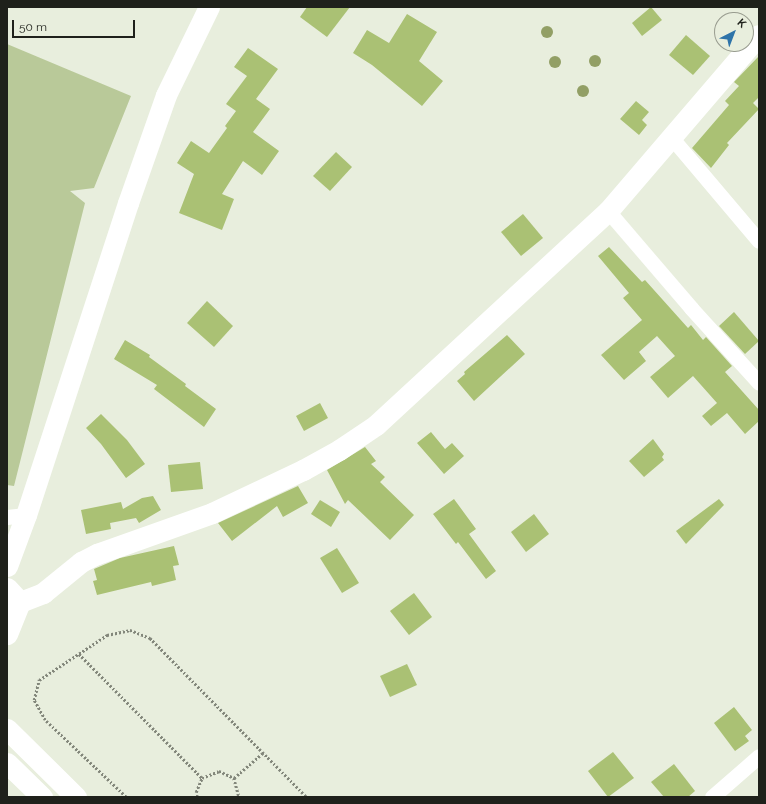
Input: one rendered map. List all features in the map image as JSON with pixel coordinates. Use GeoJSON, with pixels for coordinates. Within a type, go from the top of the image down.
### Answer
{"type":"FeatureCollection","features":[{"type":"Feature","properties":{"kind":"street"},"geometry":{"type":"LineString","coordinates":[[7,566],[16,516],[166,95],[209,7]]}},
{"type":"Feature","properties":{"kind":"street"},"geometry":{"type":"LineString","coordinates":[[7,634],[14,595],[43,593],[81,562],[97,554],[212,513],[303,470],[339,450],[376,426],[608,211],[759,35]]}},
{"type":"Feature","properties":{"kind":"street"},"geometry":{"type":"LineString","coordinates":[[671,138],[759,241]]}},
{"type":"Feature","properties":{"kind":"street"},"geometry":{"type":"LineString","coordinates":[[608,211],[691,308],[759,383]]}},
{"type":"Feature","properties":{"kind":"street"},"geometry":{"type":"LineString","coordinates":[[7,729],[76,797]]}},
{"type":"Feature","properties":{"kind":"street"},"geometry":{"type":"LineString","coordinates":[[712,797],[759,756]]}},
{"type":"Feature","properties":{"kind":"street"},"geometry":{"type":"LineString","coordinates":[[7,763],[42,797]]}},
{"type":"Feature","properties":{"kind":"path"},"geometry":{"type":"LineString","coordinates":[[126,797],[44,720],[34,700],[39,680],[107,635],[130,630],[150,638],[307,797]]}},
{"type":"Feature","properties":{"kind":"path"},"geometry":{"type":"LineString","coordinates":[[79,654],[202,778]]}},
{"type":"Feature","properties":{"kind":"path"},"geometry":{"type":"LineString","coordinates":[[234,778],[264,752]]}},
{"type":"Feature","properties":{"kind":"path"},"geometry":{"type":"LineString","coordinates":[[197,797],[196,792],[202,778],[219,771],[234,778]]}},
{"type":"Feature","properties":{"kind":"path"},"geometry":{"type":"LineString","coordinates":[[234,778],[239,797]]}},
{"type":"Feature","properties":{"kind":"green space"},"geometry":{"type":"Polygon","coordinates":[[[7,44],[131,96],[94,188],[70,191],[85,203],[14,486],[7,485],[7,44]]]}},
{"type":"Feature","properties":{"kind":"building"},"geometry":{"type":"Polygon","coordinates":[[[307,7],[350,7],[327,37],[300,17],[307,7]]]}},
{"type":"Feature","properties":{"kind":"building"},"geometry":{"type":"Polygon","coordinates":[[[651,7],[662,20],[642,36],[632,23],[651,7]]]}},
{"type":"Feature","properties":{"kind":"building"},"geometry":{"type":"Polygon","coordinates":[[[407,14],[437,32],[419,61],[443,81],[422,106],[372,65],[353,53],[367,30],[389,43],[407,14]]]}},
{"type":"Feature","properties":{"kind":"building"},"geometry":{"type":"Polygon","coordinates":[[[686,35],[710,56],[693,75],[669,55],[686,35]]]}},
{"type":"Feature","properties":{"kind":"building"},"geometry":{"type":"Polygon","coordinates":[[[248,48],[278,69],[256,99],[270,109],[253,132],[279,151],[262,175],[243,161],[222,194],[234,199],[222,230],[179,213],[194,174],[177,163],[191,141],[209,153],[227,128],[225,126],[236,111],[226,104],[247,76],[234,67],[248,48]]]}},
{"type":"Feature","properties":{"kind":"building"},"geometry":{"type":"Polygon","coordinates":[[[759,56],[759,97],[753,103],[759,109],[727,143],[729,145],[711,168],[692,148],[729,105],[725,101],[739,86],[734,82],[759,56]]]}},
{"type":"Feature","properties":{"kind":"building"},"geometry":{"type":"Polygon","coordinates":[[[636,101],[649,112],[642,120],[647,125],[639,135],[620,119],[636,101]]]}},
{"type":"Feature","properties":{"kind":"building"},"geometry":{"type":"Polygon","coordinates":[[[336,152],[352,167],[330,191],[313,176],[336,152]]]}},
{"type":"Feature","properties":{"kind":"building"},"geometry":{"type":"Polygon","coordinates":[[[523,214],[543,238],[521,256],[501,232],[523,214]]]}},
{"type":"Feature","properties":{"kind":"building"},"geometry":{"type":"Polygon","coordinates":[[[609,247],[642,282],[645,280],[688,328],[691,325],[703,340],[706,337],[732,366],[725,372],[759,410],[759,421],[745,434],[727,413],[711,426],[702,416],[717,403],[693,376],[668,398],[650,377],[675,356],[657,336],[639,352],[646,361],[624,380],[601,355],[642,320],[623,298],[629,293],[598,256],[609,247]]]}},
{"type":"Feature","properties":{"kind":"building"},"geometry":{"type":"Polygon","coordinates":[[[207,301],[233,326],[214,347],[187,323],[207,301]]]}},
{"type":"Feature","properties":{"kind":"building"},"geometry":{"type":"Polygon","coordinates":[[[734,312],[759,341],[745,354],[719,326],[734,312]]]}},
{"type":"Feature","properties":{"kind":"building"},"geometry":{"type":"Polygon","coordinates":[[[507,335],[525,354],[474,401],[457,381],[465,374],[464,372],[507,335]]]}},
{"type":"Feature","properties":{"kind":"building"},"geometry":{"type":"Polygon","coordinates":[[[125,340],[150,355],[149,357],[186,384],[185,386],[216,409],[204,427],[154,389],[157,385],[114,359],[125,340]]]}},
{"type":"Feature","properties":{"kind":"building"},"geometry":{"type":"Polygon","coordinates":[[[320,403],[328,418],[304,431],[296,416],[320,403]]]}},
{"type":"Feature","properties":{"kind":"building"},"geometry":{"type":"Polygon","coordinates":[[[101,414],[127,440],[145,464],[126,478],[101,444],[86,428],[101,414]]]}},
{"type":"Feature","properties":{"kind":"building"},"geometry":{"type":"Polygon","coordinates":[[[431,432],[445,449],[452,443],[464,456],[444,474],[417,443],[431,432]]]}},
{"type":"Feature","properties":{"kind":"building"},"geometry":{"type":"Polygon","coordinates":[[[653,439],[664,454],[662,457],[664,460],[644,477],[629,461],[653,439]]]}},
{"type":"Feature","properties":{"kind":"building"},"geometry":{"type":"Polygon","coordinates":[[[365,447],[376,461],[371,464],[385,477],[380,482],[414,515],[390,540],[348,500],[345,504],[327,470],[365,447]]]}},
{"type":"Feature","properties":{"kind":"building"},"geometry":{"type":"Polygon","coordinates":[[[200,462],[203,489],[171,492],[168,465],[200,462]]]}},
{"type":"Feature","properties":{"kind":"building"},"geometry":{"type":"Polygon","coordinates":[[[298,486],[308,503],[283,517],[277,506],[232,541],[218,523],[298,486]]]}},
{"type":"Feature","properties":{"kind":"building"},"geometry":{"type":"Polygon","coordinates":[[[153,496],[161,510],[139,523],[136,518],[110,523],[111,529],[86,534],[81,510],[121,502],[123,509],[142,498],[153,496]]]}},
{"type":"Feature","properties":{"kind":"building"},"geometry":{"type":"Polygon","coordinates":[[[454,499],[476,529],[469,534],[496,571],[486,579],[458,542],[456,544],[433,514],[454,499]]]}},
{"type":"Feature","properties":{"kind":"building"},"geometry":{"type":"Polygon","coordinates":[[[719,499],[724,505],[686,544],[676,531],[719,499]]]}},
{"type":"Feature","properties":{"kind":"building"},"geometry":{"type":"Polygon","coordinates":[[[320,500],[340,512],[331,527],[311,514],[320,500]]]}},
{"type":"Feature","properties":{"kind":"building"},"geometry":{"type":"Polygon","coordinates":[[[534,514],[549,534],[526,552],[511,532],[534,514]]]}},
{"type":"Feature","properties":{"kind":"building"},"geometry":{"type":"Polygon","coordinates":[[[174,546],[179,565],[173,566],[176,580],[152,586],[151,582],[97,595],[93,581],[97,580],[94,569],[120,558],[174,546]]]}},
{"type":"Feature","properties":{"kind":"building"},"geometry":{"type":"Polygon","coordinates":[[[337,548],[359,583],[342,593],[320,558],[337,548]]]}},
{"type":"Feature","properties":{"kind":"building"},"geometry":{"type":"Polygon","coordinates":[[[414,593],[432,617],[409,635],[390,611],[414,593]]]}},
{"type":"Feature","properties":{"kind":"building"},"geometry":{"type":"Polygon","coordinates":[[[407,664],[417,685],[390,697],[380,676],[407,664]]]}},
{"type":"Feature","properties":{"kind":"building"},"geometry":{"type":"Polygon","coordinates":[[[734,707],[752,730],[745,736],[749,741],[735,751],[714,723],[734,707]]]}},
{"type":"Feature","properties":{"kind":"building"},"geometry":{"type":"Polygon","coordinates":[[[613,752],[634,778],[608,797],[588,771],[613,752]]]}},
{"type":"Feature","properties":{"kind":"building"},"geometry":{"type":"Polygon","coordinates":[[[674,764],[695,791],[688,797],[664,797],[651,782],[674,764]]]}}]}
